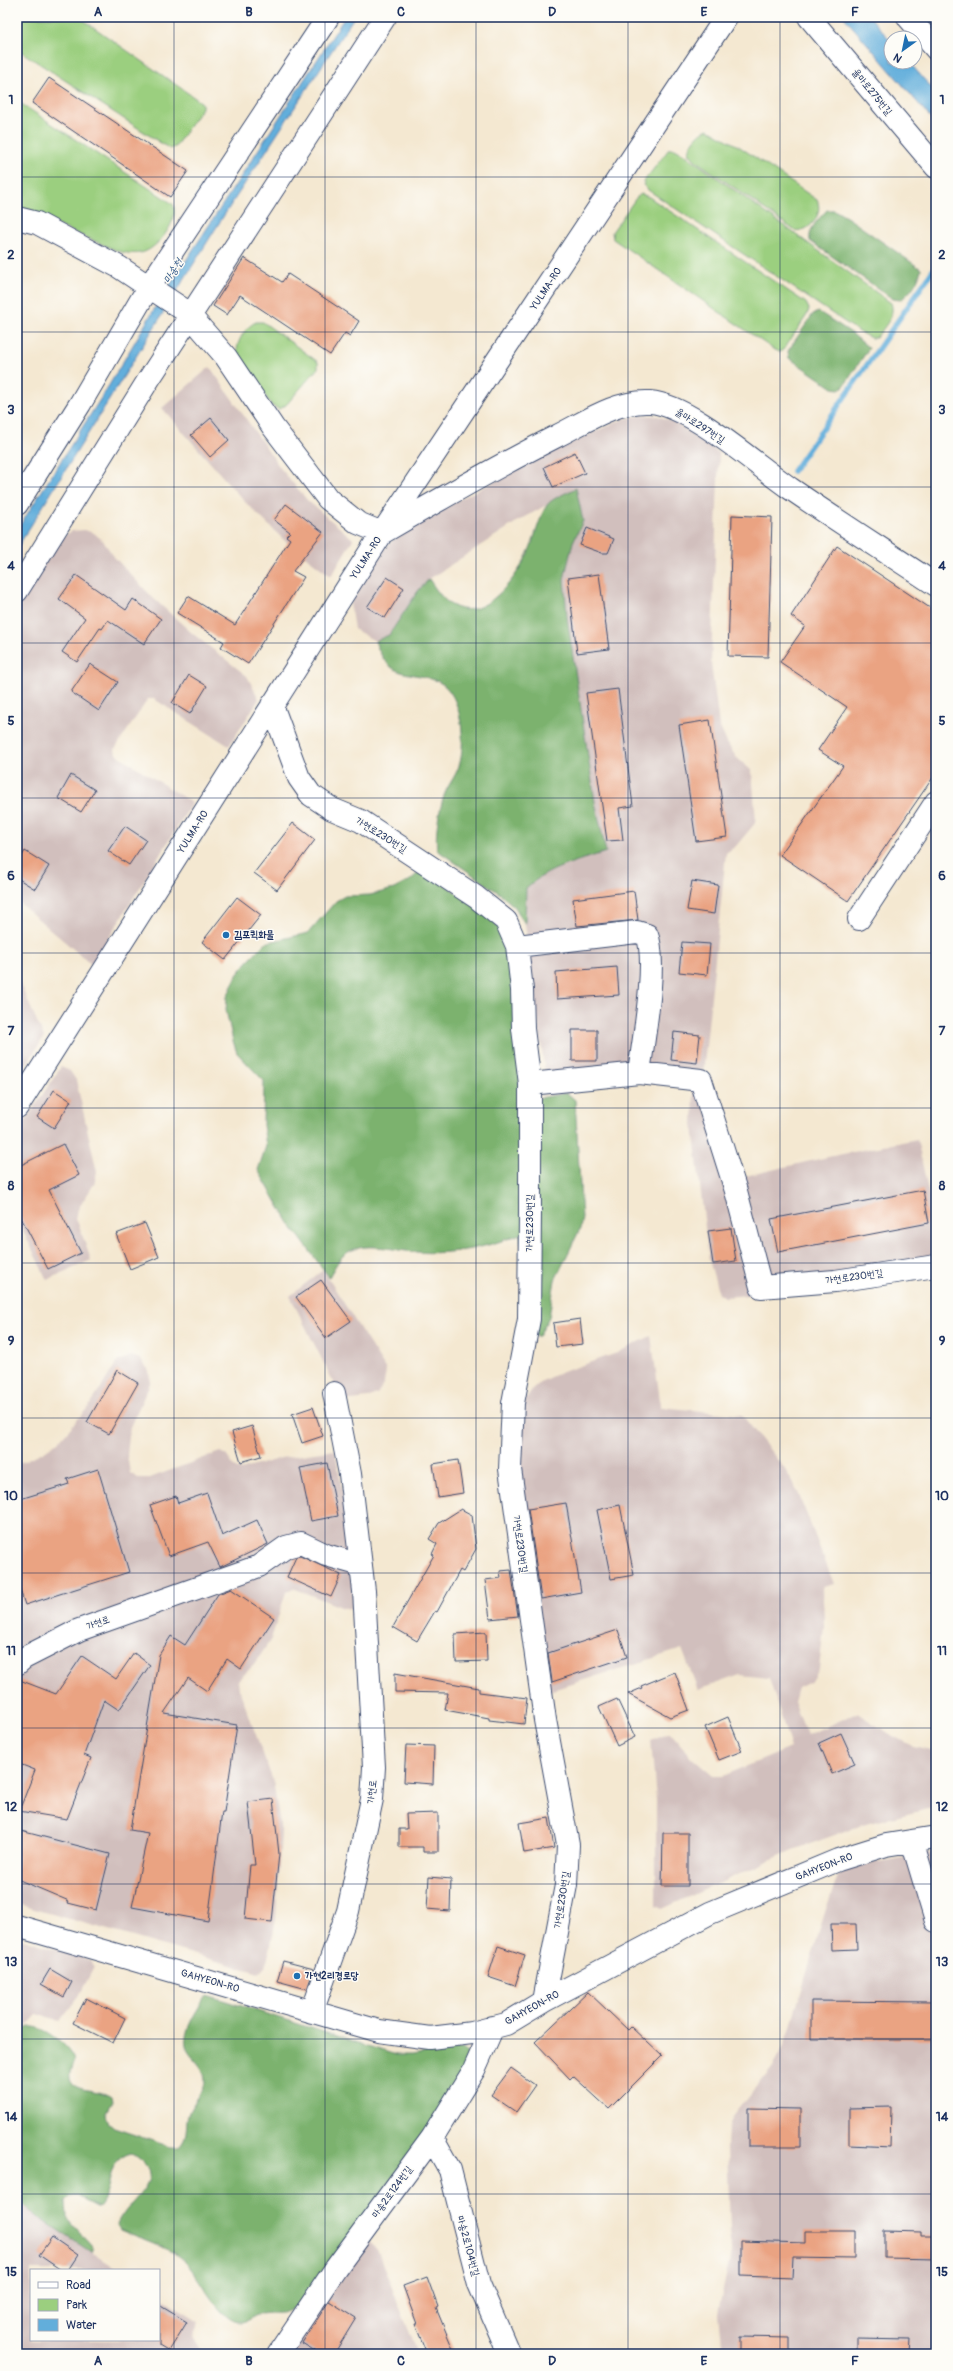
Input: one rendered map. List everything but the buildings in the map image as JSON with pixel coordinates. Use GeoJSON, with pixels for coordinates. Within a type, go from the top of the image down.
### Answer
{"type":"FeatureCollection","features":[{"type":"Feature","properties":{"kind":"street"},"geometry":{"type":"LineString","coordinates":[[17,504],[80,404],[148,288],[328,17]]}},
{"type":"Feature","properties":{"kind":"street"},"geometry":{"type":"LineString","coordinates":[[17,590],[189,314],[385,17]]}},
{"type":"Feature","properties":{"kind":"street","name":"YULMA-RO"},"geometry":{"type":"LineString","coordinates":[[17,1107],[382,532],[726,17]]}},
{"type":"Feature","properties":{"kind":"street","name":"율마로275번길"},"geometry":{"type":"LineString","coordinates":[[809,17],[936,167]]}},
{"type":"Feature","properties":{"kind":"street"},"geometry":{"type":"LineString","coordinates":[[908,17],[936,49]]}},
{"type":"Feature","properties":{"kind":"street"},"geometry":{"type":"LineString","coordinates":[[17,218],[37,224],[119,267],[148,288],[189,314],[226,357],[273,427],[328,499],[358,523],[382,532]]}},
{"type":"Feature","properties":{"kind":"street","name":"율마로297번길"},"geometry":{"type":"LineString","coordinates":[[382,532],[519,455],[601,414],[627,404],[649,402],[669,406],[690,416],[791,489],[936,585]]}},
{"type":"Feature","properties":{"kind":"street","name":"가현로230번길"},"geometry":{"type":"LineString","coordinates":[[272,705],[299,778],[311,795],[332,809],[362,821],[476,897],[506,921],[518,946],[522,990],[523,1029],[530,1084],[529,1320],[513,1403],[510,1469],[544,1712],[568,1845],[566,1885],[544,2001]]}},
{"type":"Feature","properties":{"kind":"street"},"geometry":{"type":"LineString","coordinates":[[859,918],[936,802]]}},
{"type":"Feature","properties":{"kind":"street"},"geometry":{"type":"LineString","coordinates":[[518,946],[637,932],[647,935],[650,944],[650,976],[639,1073]]}},
{"type":"Feature","properties":{"kind":"street","name":"가현로230번길"},"geometry":{"type":"LineString","coordinates":[[530,1084],[639,1073],[701,1080],[736,1191],[761,1287],[835,1281],[936,1266]]}},
{"type":"Feature","properties":{"kind":"street","name":"가현로"},"geometry":{"type":"LineString","coordinates":[[312,2012],[348,1911],[372,1799],[374,1767],[361,1565],[350,1474],[334,1393]]}},
{"type":"Feature","properties":{"kind":"street","name":"가현로"},"geometry":{"type":"LineString","coordinates":[[17,1664],[24,1658],[79,1630],[259,1566],[286,1547],[301,1543],[326,1555],[361,1565]]}},
{"type":"Feature","properties":{"kind":"street","name":"GAHYEON-RO"},"geometry":{"type":"LineString","coordinates":[[17,1926],[379,2031],[430,2038],[472,2033],[506,2024],[544,2001],[710,1913],[838,1860],[886,1845],[936,1837]]}},
{"type":"Feature","properties":{"kind":"street"},"geometry":{"type":"LineString","coordinates":[[912,1841],[936,1921]]}},
{"type":"Feature","properties":{"kind":"street","name":"마송2로124번길"},"geometry":{"type":"LineString","coordinates":[[280,2353],[301,2318],[336,2268],[432,2138],[474,2070],[493,2027]]}},
{"type":"Feature","properties":{"kind":"street","name":"마송2로104번길"},"geometry":{"type":"LineString","coordinates":[[432,2138],[450,2170],[479,2284],[509,2354]]}},
{"type":"Feature","properties":{"kind":"shaded area"},"geometry":{"type":"Polygon","coordinates":[[[210,367],[281,469],[308,501],[353,539],[331,576],[284,540],[244,501],[162,408],[210,367]]]}},
{"type":"Feature","properties":{"kind":"shaded area"},"geometry":{"type":"Polygon","coordinates":[[[643,415],[658,416],[674,422],[719,453],[711,663],[719,725],[727,743],[736,757],[752,771],[756,822],[736,846],[726,853],[703,1074],[545,1072],[525,924],[526,888],[536,879],[557,869],[606,851],[595,802],[567,617],[564,579],[573,542],[583,521],[576,488],[515,523],[429,579],[418,591],[389,635],[375,641],[354,629],[350,604],[386,547],[400,533],[423,518],[562,447],[623,419],[643,415]]]}},
{"type":"Feature","properties":{"kind":"shaded area"},"geometry":{"type":"Polygon","coordinates":[[[84,530],[94,533],[103,541],[115,558],[153,598],[193,634],[247,676],[259,699],[229,746],[154,699],[148,699],[115,749],[116,754],[192,803],[92,965],[17,901],[17,602],[61,538],[72,531],[84,530]]]}},
{"type":"Feature","properties":{"kind":"shaded area"},"geometry":{"type":"Polygon","coordinates":[[[17,977],[44,1037],[17,1079],[17,977]]]}},
{"type":"Feature","properties":{"kind":"shaded area"},"geometry":{"type":"Polygon","coordinates":[[[61,1067],[70,1071],[76,1080],[97,1172],[94,1184],[78,1209],[76,1218],[91,1260],[47,1280],[17,1218],[17,1133],[61,1067]]]}},
{"type":"Feature","properties":{"kind":"shaded area"},"geometry":{"type":"Polygon","coordinates":[[[694,1087],[741,1177],[917,1139],[936,1228],[936,1272],[840,1287],[725,1297],[719,1294],[709,1260],[693,1127],[694,1087]]]}},
{"type":"Feature","properties":{"kind":"shaded area"},"geometry":{"type":"Polygon","coordinates":[[[323,1270],[386,1370],[384,1383],[378,1393],[368,1398],[343,1401],[290,1296],[323,1270]]]}},
{"type":"Feature","properties":{"kind":"shaded area"},"geometry":{"type":"Polygon","coordinates":[[[651,1336],[661,1407],[742,1415],[784,1468],[797,1490],[834,1584],[823,1587],[824,1627],[819,1669],[812,1681],[798,1688],[794,1702],[807,1735],[857,1713],[893,1736],[914,1747],[936,1752],[936,1807],[862,1825],[788,1852],[662,1909],[656,1906],[656,1800],[651,1740],[670,1732],[692,1758],[713,1776],[723,1776],[791,1748],[769,1678],[740,1675],[698,1690],[682,1649],[546,1692],[516,1483],[523,1403],[531,1391],[542,1381],[557,1374],[617,1353],[651,1336]]]}},
{"type":"Feature","properties":{"kind":"shaded area"},"geometry":{"type":"Polygon","coordinates":[[[131,1356],[140,1359],[147,1368],[151,1381],[130,1427],[127,1455],[130,1473],[138,1478],[150,1478],[220,1452],[226,1455],[235,1468],[241,1470],[281,1458],[335,1450],[347,1518],[355,1604],[351,1609],[341,1607],[293,1588],[286,1592],[271,1639],[254,1665],[238,1680],[239,1689],[273,1781],[281,1831],[276,1918],[265,1967],[259,1973],[17,1904],[17,1464],[43,1452],[59,1441],[91,1404],[117,1362],[131,1356]]]}},
{"type":"Feature","properties":{"kind":"shaded area"},"geometry":{"type":"Polygon","coordinates":[[[936,1852],[936,2354],[722,2354],[718,2313],[731,2253],[727,2147],[728,2129],[732,2118],[773,2067],[781,2052],[788,2036],[826,1909],[838,1876],[846,1869],[860,1865],[936,1852]]]}},
{"type":"Feature","properties":{"kind":"shaded area"},"geometry":{"type":"Polygon","coordinates":[[[17,1937],[91,1960],[94,1967],[79,1996],[59,2022],[43,2015],[37,2015],[17,2036],[17,1937]]]}},
{"type":"Feature","properties":{"kind":"shaded area"},"geometry":{"type":"Polygon","coordinates":[[[17,2199],[38,2217],[117,2269],[30,2269],[30,2341],[160,2341],[160,2297],[199,2321],[193,2337],[203,2354],[17,2354],[17,2199]]]}},
{"type":"Feature","properties":{"kind":"shaded area"},"geometry":{"type":"Polygon","coordinates":[[[367,2239],[376,2247],[418,2354],[294,2354],[295,2345],[367,2239]]]}},
{"type":"Feature","properties":{"kind":"green space"},"geometry":{"type":"Polygon","coordinates":[[[17,17],[79,17],[202,103],[202,108],[175,147],[170,149],[17,49],[17,17]]]}},
{"type":"Feature","properties":{"kind":"green space"},"geometry":{"type":"Polygon","coordinates":[[[17,101],[173,204],[174,217],[162,239],[150,249],[141,253],[118,251],[17,208],[17,101]]]}},
{"type":"Feature","properties":{"kind":"green space"},"geometry":{"type":"Polygon","coordinates":[[[708,129],[740,147],[817,200],[819,205],[817,217],[814,222],[805,229],[794,230],[695,160],[689,153],[691,145],[698,135],[708,129]]]}},
{"type":"Feature","properties":{"kind":"green space"},"geometry":{"type":"Polygon","coordinates":[[[669,149],[675,149],[687,156],[891,303],[891,317],[876,338],[871,338],[861,333],[648,190],[643,185],[645,180],[669,149]]]}},
{"type":"Feature","properties":{"kind":"green space"},"geometry":{"type":"Polygon","coordinates":[[[641,194],[649,197],[806,303],[809,309],[807,315],[785,348],[780,352],[773,349],[613,239],[612,232],[636,198],[641,194]]]}},
{"type":"Feature","properties":{"kind":"green space"},"geometry":{"type":"Polygon","coordinates":[[[827,210],[834,210],[848,218],[921,269],[911,291],[900,300],[893,299],[810,241],[812,228],[827,210]]]}},
{"type":"Feature","properties":{"kind":"green space"},"geometry":{"type":"Polygon","coordinates":[[[819,312],[850,332],[869,348],[844,386],[839,389],[833,388],[789,358],[788,351],[813,314],[819,312]]]}},
{"type":"Feature","properties":{"kind":"green space"},"geometry":{"type":"Polygon","coordinates":[[[256,322],[263,322],[318,362],[318,368],[286,405],[279,409],[272,406],[237,353],[238,344],[242,335],[252,324],[256,322]]]}},
{"type":"Feature","properties":{"kind":"green space"},"geometry":{"type":"Polygon","coordinates":[[[576,488],[583,521],[573,542],[564,579],[567,617],[595,802],[606,852],[554,870],[544,875],[526,888],[525,924],[515,907],[499,893],[437,850],[438,818],[441,805],[446,790],[459,766],[461,757],[462,733],[458,708],[447,688],[439,682],[394,669],[387,663],[375,641],[389,635],[418,591],[429,579],[442,597],[451,605],[462,609],[472,609],[482,606],[492,599],[510,582],[524,562],[542,515],[549,502],[576,488]]]}},
{"type":"Feature","properties":{"kind":"green space"},"geometry":{"type":"Polygon","coordinates":[[[423,869],[491,917],[509,942],[523,1101],[567,1093],[575,1100],[582,1218],[580,1229],[555,1280],[549,1317],[539,1336],[536,1336],[520,1234],[482,1247],[456,1251],[429,1253],[377,1247],[362,1247],[350,1251],[342,1256],[329,1277],[289,1223],[258,1170],[266,1146],[263,1125],[264,1081],[237,1053],[233,1041],[226,1010],[227,997],[237,975],[252,956],[265,943],[308,933],[336,901],[345,896],[370,895],[394,889],[409,881],[423,869]]]}},
{"type":"Feature","properties":{"kind":"green space"},"geometry":{"type":"Polygon","coordinates":[[[207,1995],[396,2055],[412,2055],[454,2048],[462,2049],[467,2053],[468,2061],[427,2132],[300,2303],[289,2311],[261,2314],[242,2322],[234,2321],[218,2307],[183,2260],[161,2246],[120,2230],[117,2225],[144,2188],[148,2180],[148,2171],[143,2162],[131,2153],[122,2157],[116,2162],[110,2176],[104,2200],[99,2207],[77,2196],[70,2197],[66,2201],[67,2218],[93,2247],[91,2252],[38,2217],[17,2199],[17,2036],[26,2028],[36,2027],[49,2033],[62,2043],[68,2049],[74,2060],[70,2072],[70,2080],[74,2085],[111,2097],[112,2102],[105,2115],[108,2123],[114,2128],[171,2147],[179,2147],[184,2140],[188,2115],[205,2084],[203,2071],[188,2051],[186,2037],[191,2022],[207,1995]]]}},
{"type":"Feature","properties":{"kind":"water"},"geometry":{"type":"Polygon","coordinates":[[[345,17],[354,17],[221,220],[17,548],[17,530],[108,387],[155,308],[345,17]]]}},
{"type":"Feature","properties":{"kind":"water"},"geometry":{"type":"Polygon","coordinates":[[[844,17],[870,17],[883,32],[883,62],[844,17]]]}},
{"type":"Feature","properties":{"kind":"water"},"geometry":{"type":"Polygon","coordinates":[[[890,70],[916,70],[936,93],[936,124],[890,70]]]}},
{"type":"Feature","properties":{"kind":"waterway"},"geometry":{"type":"LineString","coordinates":[[793,471],[936,266]]}},
{"type":"Feature","properties":{"kind":"place","name":"김포퀵화물"},"geometry":{"type":"Point","coordinates":[226,935]}},
{"type":"Feature","properties":{"kind":"place","name":"가현2리경로당"},"geometry":{"type":"Point","coordinates":[297,1976]}},
{"type":"Feature","properties":{"kind":"water label","name":"마송천"},"geometry":{"type":"Point","coordinates":[173,271]}}]}
